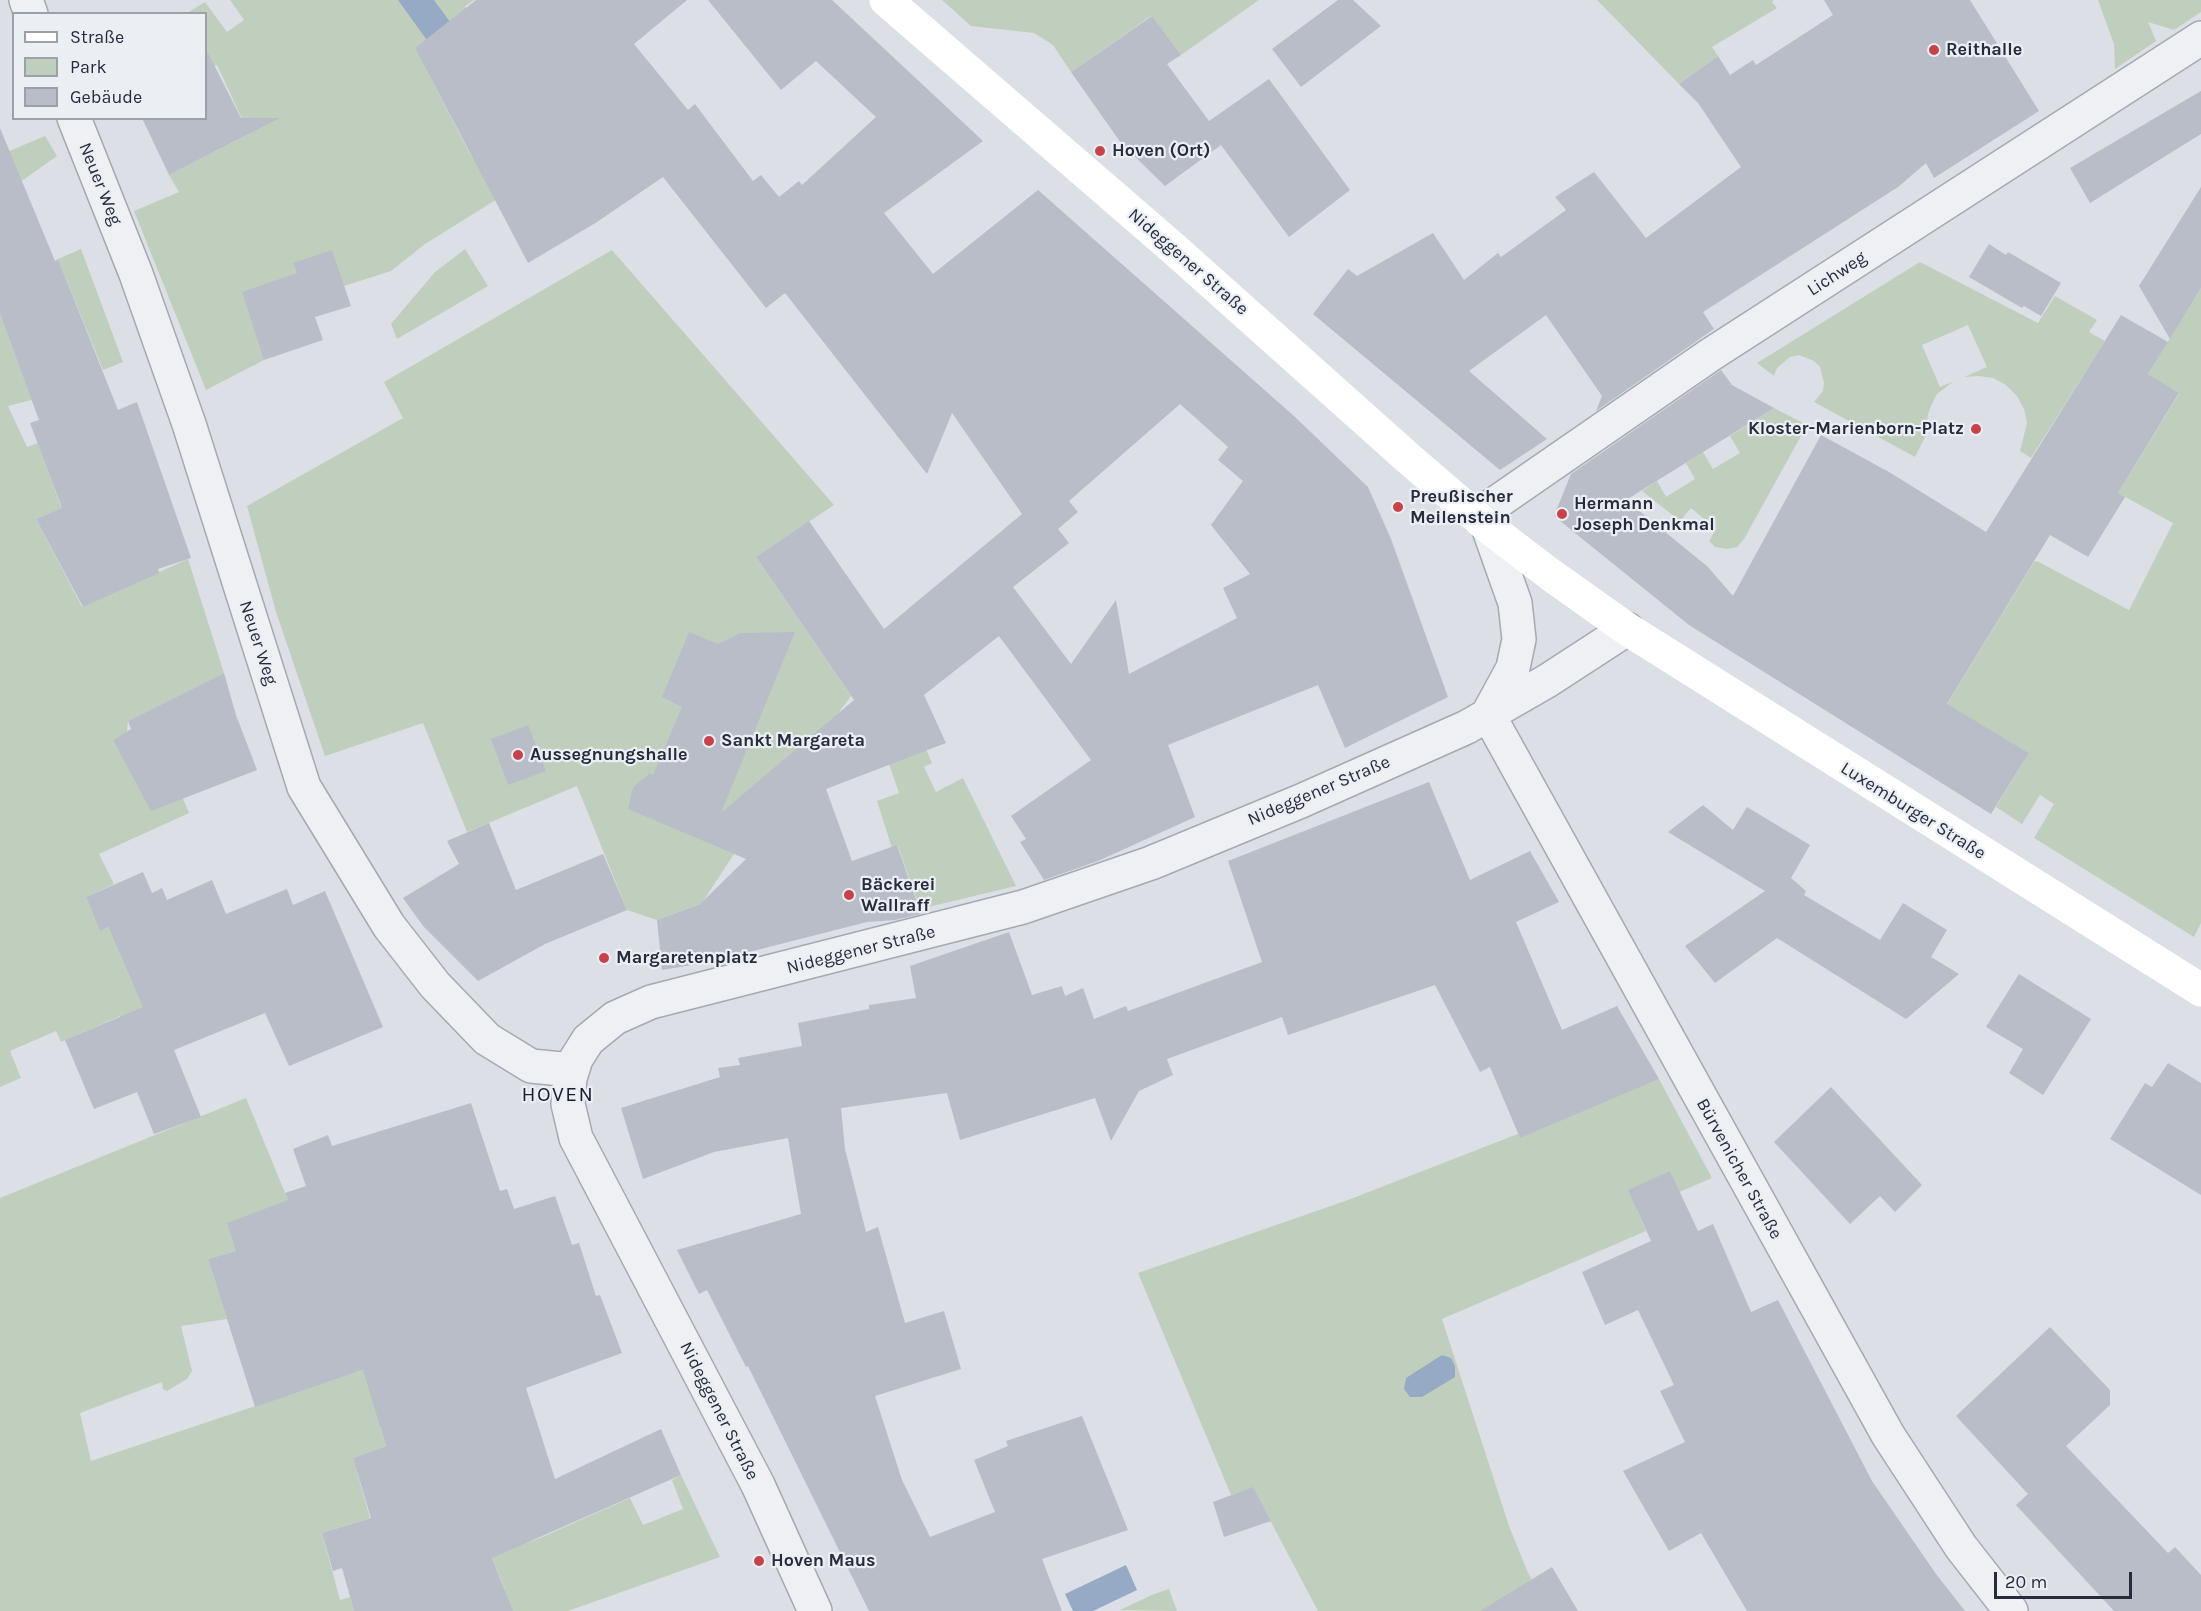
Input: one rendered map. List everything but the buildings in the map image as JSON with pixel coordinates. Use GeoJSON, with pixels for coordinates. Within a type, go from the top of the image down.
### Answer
{"type":"FeatureCollection","features":[{"type":"Feature","properties":{"kind":"street","name":"Nideggener Straße"},"geometry":{"type":"LineString","coordinates":[[815,1611],[758,1485],[576,1138],[568,1104],[572,1070],[588,1040],[603,1026],[633,1009],[678,995],[972,921],[1063,894],[1151,863],[1301,801],[1467,727],[1627,629],[1483,521],[885,0]]}},
{"type":"Feature","properties":{"kind":"street","name":"Lichweg"},"geometry":{"type":"LineString","coordinates":[[1483,521],[1710,355],[2201,38]]}},
{"type":"Feature","properties":{"kind":"street","name":"Neuer Weg"},"geometry":{"type":"LineString","coordinates":[[75,120],[136,274],[189,424],[304,787],[389,926],[411,956],[487,1039],[531,1066],[572,1070]]}},
{"type":"Feature","properties":{"kind":"street","name":"Nideggener Straße"},"geometry":{"type":"LineString","coordinates":[[1483,521],[1515,603],[1519,639],[1513,668],[1488,714]]}},
{"type":"Feature","properties":{"kind":"street","name":"Luxemburger Straße"},"geometry":{"type":"LineString","coordinates":[[1627,629],[2201,990]]}},
{"type":"Feature","properties":{"kind":"street","name":"Bürvenicher Straße"},"geometry":{"type":"LineString","coordinates":[[1488,714],[1888,1435],[1961,1547],[2011,1611]]}},
{"type":"Feature","properties":{"kind":"green space"},"geometry":{"type":"Polygon","coordinates":[[[230,0],[474,0],[465,6],[469,12],[432,63],[425,67],[469,152],[499,198],[425,244],[391,271],[344,286],[294,263],[297,273],[264,360],[206,390],[134,211],[179,192],[169,175],[249,134],[217,65],[207,70],[207,12],[189,12],[205,2],[227,32],[244,20],[230,0]]]}},
{"type":"Feature","properties":{"kind":"green space"},"geometry":{"type":"Polygon","coordinates":[[[942,0],[1259,0],[1181,55],[1151,16],[1071,72],[1053,45],[1034,33],[971,26],[942,0]]]}},
{"type":"Feature","properties":{"kind":"green space"},"geometry":{"type":"Polygon","coordinates":[[[1597,0],[1774,0],[1772,2],[1777,8],[1712,47],[1718,56],[1679,84],[1597,0]]]}},
{"type":"Feature","properties":{"kind":"green space"},"geometry":{"type":"Polygon","coordinates":[[[2098,0],[2201,0],[2201,12],[2174,30],[2148,22],[2156,41],[2115,69],[2114,44],[2098,0]]]}},
{"type":"Feature","properties":{"kind":"green space"},"geometry":{"type":"Polygon","coordinates":[[[45,136],[57,156],[23,180],[0,189],[0,155],[45,136]]]}},
{"type":"Feature","properties":{"kind":"green space"},"geometry":{"type":"Polygon","coordinates":[[[81,249],[123,362],[103,370],[58,259],[81,249]]]}},
{"type":"Feature","properties":{"kind":"green space"},"geometry":{"type":"Polygon","coordinates":[[[465,249],[488,286],[397,339],[391,324],[435,272],[465,249]]]}},
{"type":"Feature","properties":{"kind":"green space"},"geometry":{"type":"Polygon","coordinates":[[[612,250],[834,505],[756,557],[851,696],[734,854],[702,903],[657,920],[627,910],[577,786],[467,832],[423,723],[325,756],[276,612],[247,506],[403,418],[384,382],[612,250]]]}},
{"type":"Feature","properties":{"kind":"green space"},"geometry":{"type":"Polygon","coordinates":[[[1920,262],[2038,323],[2055,296],[2097,320],[2089,332],[2105,341],[2031,458],[2020,451],[2027,423],[2024,409],[2017,396],[2006,385],[1993,378],[1964,377],[1987,367],[1968,325],[1922,345],[1940,387],[1954,381],[1937,394],[1928,414],[1926,435],[1915,457],[1814,402],[1823,391],[1824,383],[1820,367],[1814,361],[1799,355],[1790,357],[1777,368],[1774,376],[1757,363],[1920,262]]]}},
{"type":"Feature","properties":{"kind":"green space"},"geometry":{"type":"Polygon","coordinates":[[[2201,288],[2201,923],[2194,937],[2034,838],[2054,804],[2040,795],[2022,824],[1996,807],[2029,753],[2000,736],[1989,753],[1937,721],[2034,562],[2037,561],[2129,610],[2173,523],[2118,493],[2179,394],[2148,374],[2201,288]]]}},
{"type":"Feature","properties":{"kind":"green space"},"geometry":{"type":"Polygon","coordinates":[[[0,314],[32,400],[8,406],[27,447],[38,443],[61,507],[139,478],[36,519],[82,607],[188,559],[224,673],[128,721],[127,732],[113,740],[125,761],[157,737],[189,813],[99,854],[114,884],[86,897],[100,930],[108,927],[133,984],[168,968],[127,1033],[120,1016],[61,1042],[56,1031],[10,1051],[21,1078],[0,1087],[0,314]]]}},
{"type":"Feature","properties":{"kind":"green space"},"geometry":{"type":"Polygon","coordinates":[[[1774,408],[1807,425],[1744,539],[1737,547],[1728,549],[1715,547],[1709,541],[1716,529],[1691,508],[1680,521],[1642,491],[1657,481],[1666,497],[1695,479],[1686,463],[1703,452],[1713,469],[1740,453],[1730,436],[1774,408]]]}},
{"type":"Feature","properties":{"kind":"green space"},"geometry":{"type":"Polygon","coordinates":[[[926,749],[932,763],[924,767],[936,792],[963,778],[1016,886],[920,909],[898,846],[892,848],[877,801],[899,793],[889,764],[926,749]]]}},
{"type":"Feature","properties":{"kind":"green space"},"geometry":{"type":"Polygon","coordinates":[[[1659,1079],[1712,1178],[1637,1210],[1646,1231],[1442,1319],[1509,1526],[1528,1573],[1550,1611],[1318,1611],[1253,1488],[1231,1495],[1138,1273],[1348,1200],[1659,1079]]]}},
{"type":"Feature","properties":{"kind":"green space"},"geometry":{"type":"Polygon","coordinates":[[[246,1098],[288,1200],[236,1251],[208,1259],[227,1319],[181,1326],[192,1371],[187,1379],[167,1391],[163,1389],[162,1382],[80,1413],[91,1461],[522,1317],[380,1427],[386,1446],[353,1458],[370,1518],[322,1533],[340,1600],[350,1597],[354,1611],[0,1611],[0,1198],[246,1098]]]}},
{"type":"Feature","properties":{"kind":"green space"},"geometry":{"type":"Polygon","coordinates":[[[681,1475],[720,1557],[568,1611],[443,1611],[505,1590],[491,1555],[540,1538],[630,1498],[643,1525],[683,1509],[672,1480],[681,1475]]]}},
{"type":"Feature","properties":{"kind":"green space"},"geometry":{"type":"Polygon","coordinates":[[[1169,1589],[1177,1611],[1120,1610],[1154,1594],[1169,1589]]]}},
{"type":"Feature","properties":{"kind":"water"},"geometry":{"type":"Polygon","coordinates":[[[398,0],[434,0],[453,26],[429,43],[398,0]]]}},
{"type":"Feature","properties":{"kind":"water"},"geometry":{"type":"Polygon","coordinates":[[[1442,1355],[1451,1358],[1455,1366],[1455,1377],[1422,1397],[1410,1397],[1404,1389],[1406,1378],[1442,1355]]]}},
{"type":"Feature","properties":{"kind":"water"},"geometry":{"type":"Polygon","coordinates":[[[1126,1565],[1137,1590],[1093,1611],[1073,1611],[1065,1594],[1126,1565]]]}},
{"type":"Feature","properties":{"kind":"place","name":"Reithalle"},"geometry":{"type":"Point","coordinates":[1934,50]}},
{"type":"Feature","properties":{"kind":"place","name":"Hoven (Ort)"},"geometry":{"type":"Point","coordinates":[1100,151]}},
{"type":"Feature","properties":{"kind":"place","name":"Kloster-Marienborn-Platz"},"geometry":{"type":"Point","coordinates":[1976,429]}},
{"type":"Feature","properties":{"kind":"place","name":"Preußischer Meilenstein"},"geometry":{"type":"Point","coordinates":[1398,507]}},
{"type":"Feature","properties":{"kind":"place","name":"Hermann Joseph Denkmal"},"geometry":{"type":"Point","coordinates":[1562,514]}},
{"type":"Feature","properties":{"kind":"place","name":"Sankt Margareta"},"geometry":{"type":"Point","coordinates":[709,741]}},
{"type":"Feature","properties":{"kind":"place","name":"Aussegnungshalle"},"geometry":{"type":"Point","coordinates":[518,755]}},
{"type":"Feature","properties":{"kind":"place","name":"Bäckerei Wallraff"},"geometry":{"type":"Point","coordinates":[849,895]}},
{"type":"Feature","properties":{"kind":"place","name":"Margaretenplatz"},"geometry":{"type":"Point","coordinates":[604,958]}},
{"type":"Feature","properties":{"kind":"place","name":"Hoven Maus"},"geometry":{"type":"Point","coordinates":[759,1561]}},
{"type":"Feature","properties":{"kind":"district","name":"HOVEN"},"geometry":{"type":"Point","coordinates":[558,1095]}}]}
